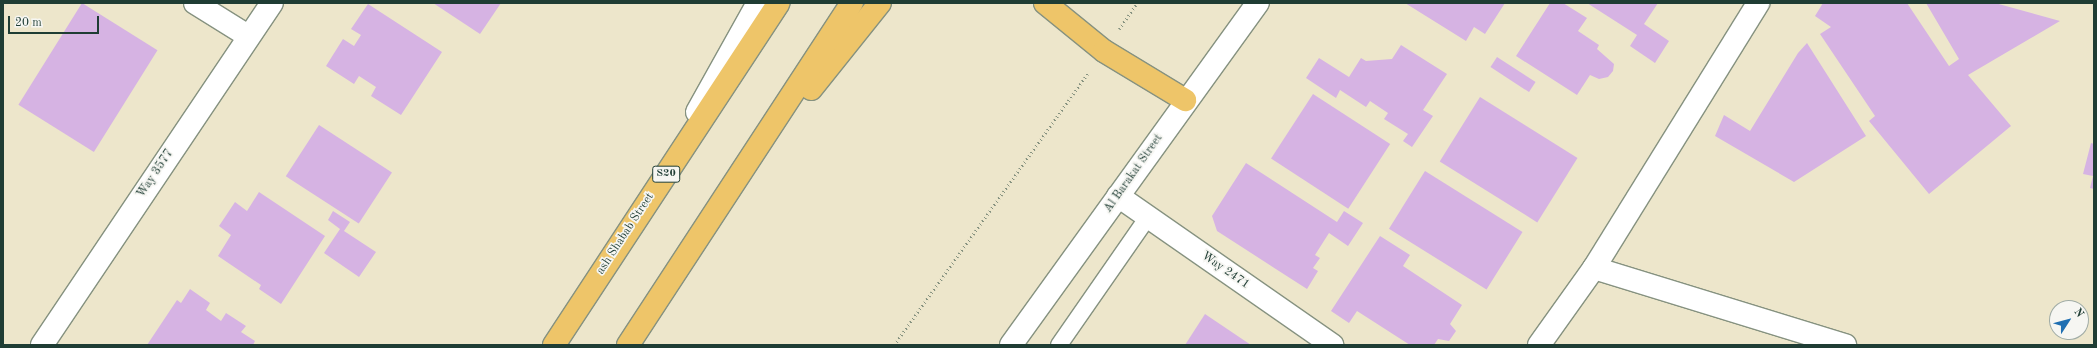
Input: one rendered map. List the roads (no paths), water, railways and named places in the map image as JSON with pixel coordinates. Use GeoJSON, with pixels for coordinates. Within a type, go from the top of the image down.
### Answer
{"type":"FeatureCollection","features":[{"type":"Feature","properties":{"kind":"main road","name":"ash Shabab Street"},"geometry":{"type":"LineString","coordinates":[[554,345],[637,216],[780,3]]}},
{"type":"Feature","properties":{"kind":"main road"},"geometry":{"type":"LineString","coordinates":[[628,345],[852,3]]}},
{"type":"Feature","properties":{"kind":"main road"},"geometry":{"type":"LineString","coordinates":[[729,192],[880,3]]}},
{"type":"Feature","properties":{"kind":"main road"},"geometry":{"type":"LineString","coordinates":[[1045,3],[1104,51],[1186,100]]}},
{"type":"Feature","properties":{"kind":"street"},"geometry":{"type":"LineString","coordinates":[[195,3],[248,36]]}},
{"type":"Feature","properties":{"kind":"street","name":"Way 3577"},"geometry":{"type":"LineString","coordinates":[[42,345],[248,36],[272,3]]}},
{"type":"Feature","properties":{"kind":"street"},"geometry":{"type":"LineString","coordinates":[[637,216],[758,3]]}},
{"type":"Feature","properties":{"kind":"street","name":"Al Barakat Street"},"geometry":{"type":"LineString","coordinates":[[1011,345],[1186,100],[1258,3]]}},
{"type":"Feature","properties":{"kind":"street"},"geometry":{"type":"LineString","coordinates":[[1539,345],[1594,268],[1758,3]]}},
{"type":"Feature","properties":{"kind":"street","name":"Way 2471"},"geometry":{"type":"LineString","coordinates":[[1118,196],[1332,345]]}},
{"type":"Feature","properties":{"kind":"street"},"geometry":{"type":"LineString","coordinates":[[1594,268],[1845,345]]}},
{"type":"Feature","properties":{"kind":"lane"},"geometry":{"type":"LineString","coordinates":[[1059,345],[1148,217]]}}]}
